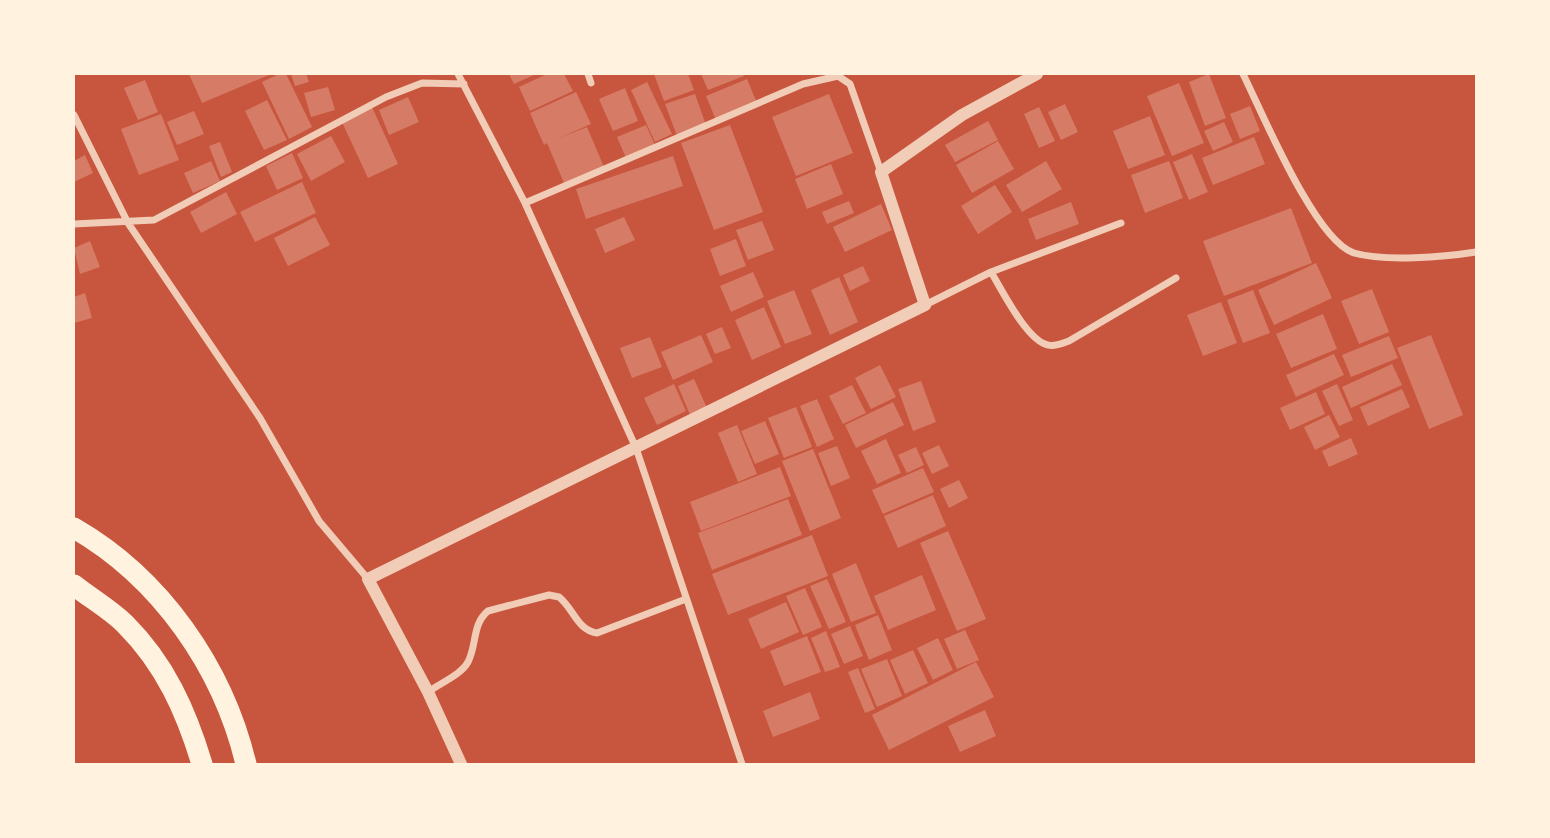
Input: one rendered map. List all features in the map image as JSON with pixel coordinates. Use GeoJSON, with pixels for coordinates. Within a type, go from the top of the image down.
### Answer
{"type":"FeatureCollection","features":[{"type":"Feature","properties":{"kind":"highway"},"geometry":{"type":"LineString","coordinates":[[74,528],[91,538],[160,596],[198,650],[237,724],[247,765]]}},
{"type":"Feature","properties":{"kind":"highway"},"geometry":{"type":"LineString","coordinates":[[74,585],[124,623],[163,669],[189,721],[202,765]]}},
{"type":"Feature","properties":{"kind":"street"},"geometry":{"type":"LineString","coordinates":[[458,74],[525,203],[636,448],[742,765]]}},
{"type":"Feature","properties":{"kind":"street"},"geometry":{"type":"LineString","coordinates":[[588,74],[591,83]]}},
{"type":"Feature","properties":{"kind":"street"},"geometry":{"type":"LineString","coordinates":[[881,172],[962,116],[1032,74]]}},
{"type":"Feature","properties":{"kind":"street"},"geometry":{"type":"LineString","coordinates":[[1243,74],[1317,219],[1338,244],[1354,253],[1408,257],[1476,252]]}},
{"type":"Feature","properties":{"kind":"street"},"geometry":{"type":"LineString","coordinates":[[525,203],[803,84],[838,76],[850,84],[925,305]]}},
{"type":"Feature","properties":{"kind":"street"},"geometry":{"type":"LineString","coordinates":[[74,224],[155,220],[406,89],[422,83],[464,84]]}},
{"type":"Feature","properties":{"kind":"street"},"geometry":{"type":"LineString","coordinates":[[74,115],[128,223],[260,418],[319,520],[368,579],[428,692],[461,765]]}},
{"type":"Feature","properties":{"kind":"street"},"geometry":{"type":"LineString","coordinates":[[368,579],[991,272],[1121,223]]}},
{"type":"Feature","properties":{"kind":"street"},"geometry":{"type":"LineString","coordinates":[[991,272],[1030,333],[1045,345],[1069,341],[1176,278]]}},
{"type":"Feature","properties":{"kind":"street"},"geometry":{"type":"LineString","coordinates":[[428,692],[462,670],[469,660],[480,617],[488,611],[549,595],[559,597],[587,632],[597,633],[687,599]]}},
{"type":"Feature","properties":{"kind":"building"},"geometry":{"type":"Polygon","coordinates":[[[189,74],[271,74],[202,103],[189,74]]]}},
{"type":"Feature","properties":{"kind":"building"},"geometry":{"type":"Polygon","coordinates":[[[279,74],[286,74],[312,127],[289,139],[262,82],[279,74]]]}},
{"type":"Feature","properties":{"kind":"building"},"geometry":{"type":"Polygon","coordinates":[[[291,74],[306,74],[309,82],[295,86],[291,74]]]}},
{"type":"Feature","properties":{"kind":"building"},"geometry":{"type":"Polygon","coordinates":[[[509,74],[536,74],[514,84],[509,74]]]}},
{"type":"Feature","properties":{"kind":"building"},"geometry":{"type":"Polygon","coordinates":[[[547,74],[564,74],[573,91],[530,111],[519,87],[547,74]]]}},
{"type":"Feature","properties":{"kind":"building"},"geometry":{"type":"Polygon","coordinates":[[[654,74],[688,74],[694,90],[664,101],[654,74]]]}},
{"type":"Feature","properties":{"kind":"building"},"geometry":{"type":"Polygon","coordinates":[[[701,74],[743,74],[744,76],[708,90],[701,74]]]}},
{"type":"Feature","properties":{"kind":"building"},"geometry":{"type":"Polygon","coordinates":[[[1209,74],[1226,118],[1205,126],[1189,82],[1209,74]]]}},
{"type":"Feature","properties":{"kind":"building"},"geometry":{"type":"Polygon","coordinates":[[[747,79],[757,103],[716,120],[706,96],[747,79]]]}},
{"type":"Feature","properties":{"kind":"building"},"geometry":{"type":"Polygon","coordinates":[[[145,80],[158,112],[138,120],[124,88],[145,80]]]}},
{"type":"Feature","properties":{"kind":"building"},"geometry":{"type":"Polygon","coordinates":[[[647,82],[672,134],[655,142],[631,90],[647,82]]]}},
{"type":"Feature","properties":{"kind":"building"},"geometry":{"type":"Polygon","coordinates":[[[1179,83],[1204,143],[1172,156],[1147,96],[1179,83]]]}},
{"type":"Feature","properties":{"kind":"building"},"geometry":{"type":"Polygon","coordinates":[[[328,87],[335,110],[311,117],[304,93],[328,87]]]}},
{"type":"Feature","properties":{"kind":"building"},"geometry":{"type":"Polygon","coordinates":[[[625,88],[638,121],[613,131],[599,99],[625,88]]]}},
{"type":"Feature","properties":{"kind":"building"},"geometry":{"type":"Polygon","coordinates":[[[576,92],[591,124],[557,139],[587,127],[604,167],[564,183],[547,143],[544,145],[530,113],[576,92]]]}},
{"type":"Feature","properties":{"kind":"building"},"geometry":{"type":"Polygon","coordinates":[[[695,94],[706,125],[677,136],[665,104],[695,94]]]}},
{"type":"Feature","properties":{"kind":"building"},"geometry":{"type":"Polygon","coordinates":[[[829,94],[853,153],[796,176],[772,117],[829,94]]]}},
{"type":"Feature","properties":{"kind":"building"},"geometry":{"type":"Polygon","coordinates":[[[408,97],[419,122],[389,135],[379,110],[408,97]]]}},
{"type":"Feature","properties":{"kind":"building"},"geometry":{"type":"Polygon","coordinates":[[[267,100],[287,140],[264,150],[245,111],[267,100]]]}},
{"type":"Feature","properties":{"kind":"building"},"geometry":{"type":"Polygon","coordinates":[[[1065,104],[1078,132],[1061,140],[1048,112],[1065,104]]]}},
{"type":"Feature","properties":{"kind":"building"},"geometry":{"type":"Polygon","coordinates":[[[1250,106],[1260,131],[1240,139],[1230,114],[1250,106]]]}},
{"type":"Feature","properties":{"kind":"building"},"geometry":{"type":"Polygon","coordinates":[[[372,107],[398,164],[368,178],[341,120],[372,107]]]}},
{"type":"Feature","properties":{"kind":"building"},"geometry":{"type":"Polygon","coordinates":[[[1039,107],[1055,141],[1039,148],[1024,114],[1039,107]]]}},
{"type":"Feature","properties":{"kind":"building"},"geometry":{"type":"Polygon","coordinates":[[[194,111],[204,134],[177,145],[167,122],[194,111]]]}},
{"type":"Feature","properties":{"kind":"building"},"geometry":{"type":"Polygon","coordinates":[[[161,114],[179,160],[139,175],[121,129],[161,114]]]}},
{"type":"Feature","properties":{"kind":"building"},"geometry":{"type":"Polygon","coordinates":[[[1150,116],[1165,155],[1128,169],[1113,131],[1150,116]]]}},
{"type":"Feature","properties":{"kind":"building"},"geometry":{"type":"Polygon","coordinates":[[[988,121],[998,140],[955,162],[945,145],[988,121]]]}},
{"type":"Feature","properties":{"kind":"building"},"geometry":{"type":"Polygon","coordinates":[[[1224,122],[1233,142],[1213,151],[1204,131],[1224,122]]]}},
{"type":"Feature","properties":{"kind":"building"},"geometry":{"type":"Polygon","coordinates":[[[646,125],[655,145],[626,158],[617,137],[646,125]]]}},
{"type":"Feature","properties":{"kind":"building"},"geometry":{"type":"Polygon","coordinates":[[[730,125],[763,212],[714,230],[681,143],[730,125]]]}},
{"type":"Feature","properties":{"kind":"building"},"geometry":{"type":"Polygon","coordinates":[[[331,136],[345,162],[311,181],[297,154],[331,136]]]}},
{"type":"Feature","properties":{"kind":"building"},"geometry":{"type":"Polygon","coordinates":[[[1254,137],[1265,164],[1213,185],[1202,158],[1254,137]]]}},
{"type":"Feature","properties":{"kind":"building"},"geometry":{"type":"Polygon","coordinates":[[[998,141],[1014,169],[972,193],[956,165],[998,141]]]}},
{"type":"Feature","properties":{"kind":"building"},"geometry":{"type":"Polygon","coordinates":[[[220,142],[232,172],[221,177],[209,146],[220,142]]]}},
{"type":"Feature","properties":{"kind":"building"},"geometry":{"type":"Polygon","coordinates":[[[292,153],[303,178],[277,190],[266,166],[292,153]]]}},
{"type":"Feature","properties":{"kind":"building"},"geometry":{"type":"Polygon","coordinates":[[[1192,154],[1208,192],[1189,200],[1173,162],[1192,154]]]}},
{"type":"Feature","properties":{"kind":"building"},"geometry":{"type":"Polygon","coordinates":[[[85,155],[93,173],[74,182],[74,161],[85,155]]]}},
{"type":"Feature","properties":{"kind":"building"},"geometry":{"type":"Polygon","coordinates":[[[673,156],[683,186],[586,219],[576,189],[673,156]]]}},
{"type":"Feature","properties":{"kind":"building"},"geometry":{"type":"Polygon","coordinates":[[[211,161],[220,181],[193,193],[184,173],[211,161]]]}},
{"type":"Feature","properties":{"kind":"building"},"geometry":{"type":"Polygon","coordinates":[[[1046,161],[1062,189],[1022,212],[1006,185],[1046,161]]]}},
{"type":"Feature","properties":{"kind":"building"},"geometry":{"type":"Polygon","coordinates":[[[1169,161],[1183,198],[1145,213],[1131,175],[1169,161]]]}},
{"type":"Feature","properties":{"kind":"building"},"geometry":{"type":"Polygon","coordinates":[[[831,164],[843,194],[807,209],[795,179],[831,164]]]}},
{"type":"Feature","properties":{"kind":"building"},"geometry":{"type":"Polygon","coordinates":[[[302,182],[316,213],[255,242],[240,212],[302,182]]]}},
{"type":"Feature","properties":{"kind":"building"},"geometry":{"type":"Polygon","coordinates":[[[995,185],[1012,212],[978,234],[961,206],[995,185]]]}},
{"type":"Feature","properties":{"kind":"building"},"geometry":{"type":"Polygon","coordinates":[[[226,192],[237,214],[201,233],[190,212],[226,192]]]}},
{"type":"Feature","properties":{"kind":"building"},"geometry":{"type":"Polygon","coordinates":[[[849,201],[854,213],[827,224],[822,212],[849,201]]]}},
{"type":"Feature","properties":{"kind":"building"},"geometry":{"type":"Polygon","coordinates":[[[1071,202],[1079,224],[1036,240],[1028,219],[1071,202]]]}},
{"type":"Feature","properties":{"kind":"building"},"geometry":{"type":"Polygon","coordinates":[[[881,204],[892,230],[845,252],[833,227],[881,204]]]}},
{"type":"Feature","properties":{"kind":"building"},"geometry":{"type":"Polygon","coordinates":[[[1291,208],[1312,263],[1224,296],[1203,241],[1291,208]]]}},
{"type":"Feature","properties":{"kind":"building"},"geometry":{"type":"Polygon","coordinates":[[[315,217],[330,245],[288,266],[274,238],[315,217]]]}},
{"type":"Feature","properties":{"kind":"building"},"geometry":{"type":"Polygon","coordinates":[[[624,217],[635,240],[605,253],[595,229],[624,217]]]}},
{"type":"Feature","properties":{"kind":"building"},"geometry":{"type":"Polygon","coordinates":[[[762,221],[774,250],[748,260],[736,230],[762,221]]]}},
{"type":"Feature","properties":{"kind":"building"},"geometry":{"type":"Polygon","coordinates":[[[736,239],[746,266],[720,276],[710,249],[736,239]]]}},
{"type":"Feature","properties":{"kind":"building"},"geometry":{"type":"Polygon","coordinates":[[[90,241],[100,267],[80,274],[74,248],[90,241]]]}},
{"type":"Feature","properties":{"kind":"building"},"geometry":{"type":"Polygon","coordinates":[[[1316,263],[1332,298],[1274,325],[1258,290],[1316,263]]]}},
{"type":"Feature","properties":{"kind":"building"},"geometry":{"type":"Polygon","coordinates":[[[863,266],[870,281],[850,291],[843,275],[863,266]]]}},
{"type":"Feature","properties":{"kind":"building"},"geometry":{"type":"Polygon","coordinates":[[[753,272],[764,297],[731,312],[720,286],[753,272]]]}},
{"type":"Feature","properties":{"kind":"building"},"geometry":{"type":"Polygon","coordinates":[[[839,277],[858,322],[830,335],[811,290],[839,277]]]}},
{"type":"Feature","properties":{"kind":"building"},"geometry":{"type":"Polygon","coordinates":[[[1372,289],[1389,332],[1359,344],[1341,301],[1372,289]]]}},
{"type":"Feature","properties":{"kind":"building"},"geometry":{"type":"Polygon","coordinates":[[[794,290],[812,334],[785,344],[767,301],[794,290]]]}},
{"type":"Feature","properties":{"kind":"building"},"geometry":{"type":"Polygon","coordinates":[[[1253,290],[1270,333],[1243,343],[1227,300],[1253,290]]]}},
{"type":"Feature","properties":{"kind":"building"},"geometry":{"type":"Polygon","coordinates":[[[85,293],[92,318],[74,323],[74,297],[85,293]]]}},
{"type":"Feature","properties":{"kind":"building"},"geometry":{"type":"Polygon","coordinates":[[[1221,302],[1237,343],[1203,356],[1187,315],[1221,302]]]}},
{"type":"Feature","properties":{"kind":"building"},"geometry":{"type":"Polygon","coordinates":[[[764,307],[781,347],[752,360],[735,320],[764,307]]]}},
{"type":"Feature","properties":{"kind":"building"},"geometry":{"type":"Polygon","coordinates":[[[1323,314],[1337,349],[1291,368],[1276,334],[1323,314]]]}},
{"type":"Feature","properties":{"kind":"building"},"geometry":{"type":"Polygon","coordinates":[[[722,327],[731,348],[715,354],[706,334],[722,327]]]}},
{"type":"Feature","properties":{"kind":"building"},"geometry":{"type":"Polygon","coordinates":[[[701,335],[713,362],[673,380],[661,352],[701,335]]]}},
{"type":"Feature","properties":{"kind":"building"},"geometry":{"type":"Polygon","coordinates":[[[1431,335],[1463,415],[1429,429],[1397,348],[1431,335]]]}},
{"type":"Feature","properties":{"kind":"building"},"geometry":{"type":"Polygon","coordinates":[[[1389,336],[1398,358],[1351,377],[1342,355],[1389,336]]]}},
{"type":"Feature","properties":{"kind":"building"},"geometry":{"type":"Polygon","coordinates":[[[650,337],[662,367],[632,378],[620,348],[650,337]]]}},
{"type":"Feature","properties":{"kind":"building"},"geometry":{"type":"Polygon","coordinates":[[[1334,354],[1344,375],[1296,397],[1286,375],[1334,354]]]}},
{"type":"Feature","properties":{"kind":"building"},"geometry":{"type":"Polygon","coordinates":[[[1392,364],[1402,385],[1351,408],[1342,387],[1392,364]]]}},
{"type":"Feature","properties":{"kind":"building"},"geometry":{"type":"Polygon","coordinates":[[[880,365],[896,397],[871,409],[855,378],[880,365]]]}},
{"type":"Feature","properties":{"kind":"building"},"geometry":{"type":"Polygon","coordinates":[[[694,379],[707,408],[690,415],[678,386],[694,379]]]}},
{"type":"Feature","properties":{"kind":"building"},"geometry":{"type":"Polygon","coordinates":[[[921,381],[936,422],[913,431],[898,389],[921,381]]]}},
{"type":"Feature","properties":{"kind":"building"},"geometry":{"type":"Polygon","coordinates":[[[674,384],[686,411],[657,425],[644,398],[674,384]]]}},
{"type":"Feature","properties":{"kind":"building"},"geometry":{"type":"Polygon","coordinates":[[[1337,384],[1353,420],[1339,426],[1322,391],[1337,384]]]}},
{"type":"Feature","properties":{"kind":"building"},"geometry":{"type":"Polygon","coordinates":[[[852,385],[866,413],[843,424],[829,396],[852,385]]]}},
{"type":"Feature","properties":{"kind":"building"},"geometry":{"type":"Polygon","coordinates":[[[1402,389],[1410,407],[1368,426],[1360,407],[1402,389]]]}},
{"type":"Feature","properties":{"kind":"building"},"geometry":{"type":"Polygon","coordinates":[[[1316,392],[1325,414],[1290,430],[1280,408],[1316,392]]]}},
{"type":"Feature","properties":{"kind":"building"},"geometry":{"type":"Polygon","coordinates":[[[817,399],[834,439],[817,447],[800,406],[817,399]]]}},
{"type":"Feature","properties":{"kind":"building"},"geometry":{"type":"Polygon","coordinates":[[[893,402],[904,425],[856,448],[845,425],[893,402]]]}},
{"type":"Feature","properties":{"kind":"building"},"geometry":{"type":"Polygon","coordinates":[[[796,407],[812,447],[784,458],[768,418],[796,407]]]}},
{"type":"Feature","properties":{"kind":"building"},"geometry":{"type":"Polygon","coordinates":[[[1329,415],[1340,437],[1315,450],[1304,427],[1329,415]]]}},
{"type":"Feature","properties":{"kind":"building"},"geometry":{"type":"Polygon","coordinates":[[[765,421],[779,454],[755,464],[741,431],[765,421]]]}},
{"type":"Feature","properties":{"kind":"building"},"geometry":{"type":"Polygon","coordinates":[[[737,425],[757,474],[738,482],[718,433],[737,425]]]}},
{"type":"Feature","properties":{"kind":"building"},"geometry":{"type":"Polygon","coordinates":[[[1351,438],[1358,454],[1329,467],[1322,451],[1351,438]]]}},
{"type":"Feature","properties":{"kind":"building"},"geometry":{"type":"Polygon","coordinates":[[[886,439],[901,473],[877,484],[861,451],[886,439]]]}},
{"type":"Feature","properties":{"kind":"building"},"geometry":{"type":"Polygon","coordinates":[[[939,445],[949,466],[932,474],[922,453],[939,445]]]}},
{"type":"Feature","properties":{"kind":"building"},"geometry":{"type":"Polygon","coordinates":[[[837,446],[850,478],[831,486],[818,453],[837,446]]]}},
{"type":"Feature","properties":{"kind":"building"},"geometry":{"type":"Polygon","coordinates":[[[916,447],[924,465],[907,473],[898,455],[916,447]]]}},
{"type":"Feature","properties":{"kind":"building"},"geometry":{"type":"Polygon","coordinates":[[[813,449],[841,518],[810,531],[782,461],[813,449]]]}},
{"type":"Feature","properties":{"kind":"building"},"geometry":{"type":"Polygon","coordinates":[[[780,467],[791,496],[701,531],[690,502],[780,467]]]}},
{"type":"Feature","properties":{"kind":"building"},"geometry":{"type":"Polygon","coordinates":[[[923,468],[934,492],[883,514],[872,490],[923,468]]]}},
{"type":"Feature","properties":{"kind":"building"},"geometry":{"type":"Polygon","coordinates":[[[959,480],[968,498],[949,508],[940,489],[959,480]]]}},
{"type":"Feature","properties":{"kind":"building"},"geometry":{"type":"Polygon","coordinates":[[[933,495],[946,526],[898,548],[884,516],[933,495]]]}},
{"type":"Feature","properties":{"kind":"building"},"geometry":{"type":"Polygon","coordinates":[[[788,499],[802,535],[712,570],[698,533],[788,499]]]}},
{"type":"Feature","properties":{"kind":"building"},"geometry":{"type":"Polygon","coordinates":[[[948,531],[986,619],[957,631],[920,543],[948,531]]]}},
{"type":"Feature","properties":{"kind":"building"},"geometry":{"type":"Polygon","coordinates":[[[812,535],[828,576],[728,615],[712,574],[812,535]]]}},
{"type":"Feature","properties":{"kind":"building"},"geometry":{"type":"Polygon","coordinates":[[[856,563],[876,613],[851,622],[832,574],[856,563]]]}},
{"type":"Feature","properties":{"kind":"building"},"geometry":{"type":"Polygon","coordinates":[[[922,575],[936,610],[888,630],[874,596],[922,575]]]}},
{"type":"Feature","properties":{"kind":"building"},"geometry":{"type":"Polygon","coordinates":[[[827,579],[846,622],[829,629],[810,586],[827,579]]]}},
{"type":"Feature","properties":{"kind":"building"},"geometry":{"type":"Polygon","coordinates":[[[805,588],[822,627],[803,635],[786,596],[805,588]]]}},
{"type":"Feature","properties":{"kind":"building"},"geometry":{"type":"Polygon","coordinates":[[[786,602],[799,632],[761,649],[748,619],[786,602]]]}},
{"type":"Feature","properties":{"kind":"building"},"geometry":{"type":"Polygon","coordinates":[[[878,615],[892,650],[869,660],[855,625],[878,615]]]}},
{"type":"Feature","properties":{"kind":"building"},"geometry":{"type":"Polygon","coordinates":[[[850,626],[863,656],[844,664],[831,634],[850,626]]]}},
{"type":"Feature","properties":{"kind":"building"},"geometry":{"type":"Polygon","coordinates":[[[965,630],[979,660],[957,669],[944,639],[965,630]]]}},
{"type":"Feature","properties":{"kind":"building"},"geometry":{"type":"Polygon","coordinates":[[[826,631],[840,667],[825,672],[811,638],[826,631]]]}},
{"type":"Feature","properties":{"kind":"building"},"geometry":{"type":"Polygon","coordinates":[[[807,636],[821,672],[784,686],[770,651],[807,636]]]}},
{"type":"Feature","properties":{"kind":"building"},"geometry":{"type":"Polygon","coordinates":[[[938,638],[953,670],[933,680],[917,648],[938,638]]]}},
{"type":"Feature","properties":{"kind":"building"},"geometry":{"type":"Polygon","coordinates":[[[913,650],[928,683],[905,694],[890,660],[913,650]]]}},
{"type":"Feature","properties":{"kind":"building"},"geometry":{"type":"Polygon","coordinates":[[[887,659],[902,696],[877,707],[861,669],[887,659]]]}},
{"type":"Feature","properties":{"kind":"building"},"geometry":{"type":"Polygon","coordinates":[[[976,662],[994,697],[889,750],[872,715],[976,662]]]}},
{"type":"Feature","properties":{"kind":"building"},"geometry":{"type":"Polygon","coordinates":[[[858,668],[875,709],[865,713],[848,672],[858,668]]]}},
{"type":"Feature","properties":{"kind":"building"},"geometry":{"type":"Polygon","coordinates":[[[810,692],[820,719],[773,737],[763,711],[810,692]]]}},
{"type":"Feature","properties":{"kind":"building"},"geometry":{"type":"Polygon","coordinates":[[[985,710],[996,736],[960,752],[948,726],[985,710]]]}}]}
